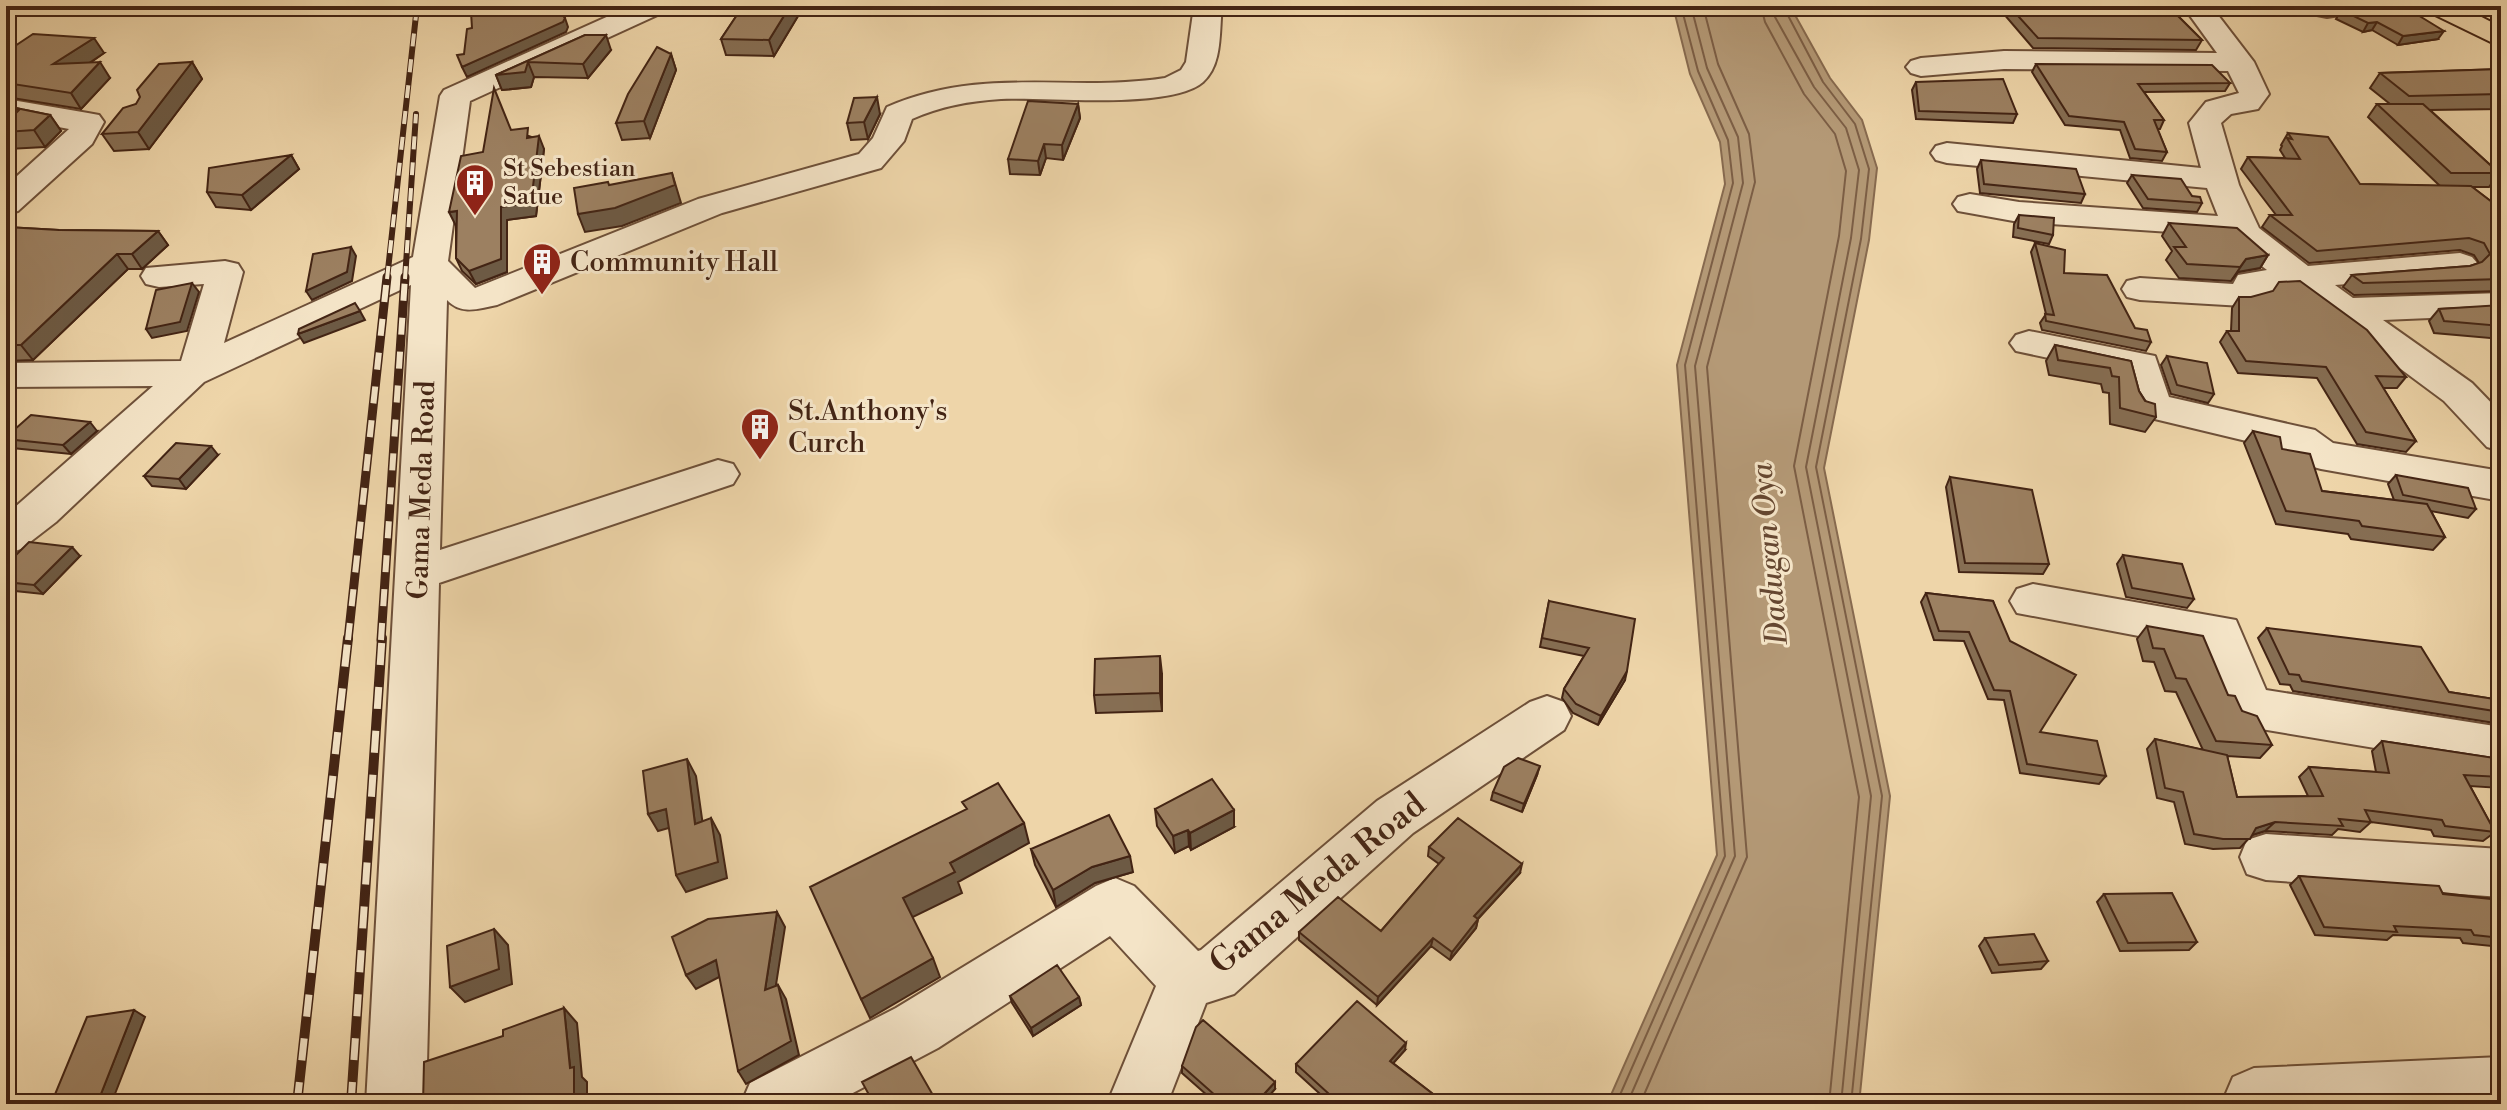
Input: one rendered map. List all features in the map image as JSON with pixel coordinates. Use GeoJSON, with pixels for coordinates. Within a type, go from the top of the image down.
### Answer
{"type":"FeatureCollection","features":[{"type":"Feature","properties":{"kind":"highway"},"geometry":{"type":"LineString","coordinates":[[2439,6],[2501,38]]}},
{"type":"Feature","properties":{"kind":"highway"},"geometry":{"type":"LineString","coordinates":[[2458,6],[2501,28]]}},
{"type":"Feature","properties":{"kind":"street","name":"Gama Meda Road"},"geometry":{"type":"LineString","coordinates":[[396,1104],[420,573],[430,263],[455,96],[654,6]]}},
{"type":"Feature","properties":{"kind":"street"},"geometry":{"type":"LineString","coordinates":[[6,538],[41,511],[194,371],[430,263],[467,300],[484,297],[710,206],[870,161],[888,141],[898,114],[923,100],[987,92],[1158,89],[1191,77],[1199,67],[1208,6]]}},
{"type":"Feature","properties":{"kind":"street"},"geometry":{"type":"LineString","coordinates":[[2197,6],[2239,62],[2254,94],[2247,103],[2217,107],[2208,114],[2205,123],[2229,205],[2250,241],[2458,392],[2501,437]]}},
{"type":"Feature","properties":{"kind":"street"},"geometry":{"type":"LineString","coordinates":[[1921,67],[2004,60],[2239,62]]}},
{"type":"Feature","properties":{"kind":"street"},"geometry":{"type":"LineString","coordinates":[[6,108],[29,108],[61,120],[103,119],[6,204]]}},
{"type":"Feature","properties":{"kind":"street"},"geometry":{"type":"LineString","coordinates":[[1947,153],[2223,180]]}},
{"type":"Feature","properties":{"kind":"street"},"geometry":{"type":"LineString","coordinates":[[1970,204],[2019,212],[2241,228]]}},
{"type":"Feature","properties":{"kind":"street"},"geometry":{"type":"LineString","coordinates":[[2140,289],[2243,295],[2252,292],[2251,283],[2460,264]]}},
{"type":"Feature","properties":{"kind":"street"},"geometry":{"type":"LineString","coordinates":[[159,276],[225,272],[194,371]]}},
{"type":"Feature","properties":{"kind":"street"},"geometry":{"type":"LineString","coordinates":[[2342,310],[2501,304]]}},
{"type":"Feature","properties":{"kind":"street"},"geometry":{"type":"LineString","coordinates":[[2029,343],[2141,365],[2152,406],[2301,440],[2321,455],[2501,486]]}},
{"type":"Feature","properties":{"kind":"street"},"geometry":{"type":"LineString","coordinates":[[6,375],[194,371]]}},
{"type":"Feature","properties":{"kind":"street"},"geometry":{"type":"LineString","coordinates":[[420,573],[718,474]]}},
{"type":"Feature","properties":{"kind":"street"},"geometry":{"type":"LineString","coordinates":[[2033,601],[2220,633],[2249,707],[2501,748]]}},
{"type":"Feature","properties":{"kind":"street","name":"Gama Meda Road"},"geometry":{"type":"LineString","coordinates":[[771,1104],[917,1028],[1115,903],[1187,979],[1214,975],[1395,817],[1547,716]]}},
{"type":"Feature","properties":{"kind":"street"},"geometry":{"type":"LineString","coordinates":[[2266,857],[2501,873]]}},
{"type":"Feature","properties":{"kind":"street"},"geometry":{"type":"LineString","coordinates":[[1137,1104],[1187,979]]}},
{"type":"Feature","properties":{"kind":"street"},"geometry":{"type":"LineString","coordinates":[[2258,1104],[2254,1098],[2501,1087]]}},
{"type":"Feature","properties":{"kind":"water","name":"Dadugan Oya"},"geometry":{"type":"Polygon","coordinates":[[[1673,6],[1790,6],[1830,78],[1862,120],[1877,168],[1869,240],[1824,468],[1890,796],[1859,1104],[1607,1104],[1717,855],[1677,365],[1725,184],[1720,142],[1690,74],[1673,6]]]}},
{"type":"Feature","properties":{"kind":"building"},"geometry":{"type":"Polygon","coordinates":[[[500,6],[555,6],[565,18],[563,22],[462,67],[457,55],[464,54],[467,29],[472,28],[471,12],[500,6]]]}},
{"type":"Feature","properties":{"kind":"building"},"geometry":{"type":"Polygon","coordinates":[[[743,6],[790,6],[769,40],[721,39],[743,6]]]}},
{"type":"Feature","properties":{"kind":"building"},"geometry":{"type":"Polygon","coordinates":[[[2009,6],[2168,6],[2202,40],[2038,38],[2009,6]]]}},
{"type":"Feature","properties":{"kind":"building"},"geometry":{"type":"Polygon","coordinates":[[[2365,6],[2403,6],[2444,31],[2403,36],[2377,22],[2368,23],[2341,10],[2365,6]]]}},
{"type":"Feature","properties":{"kind":"building"},"geometry":{"type":"Polygon","coordinates":[[[33,34],[94,38],[53,64],[100,62],[71,93],[6,83],[6,52],[33,34]]]}},
{"type":"Feature","properties":{"kind":"building"},"geometry":{"type":"Polygon","coordinates":[[[585,35],[606,35],[583,64],[528,62],[525,72],[496,75],[585,35]]]}},
{"type":"Feature","properties":{"kind":"building"},"geometry":{"type":"Polygon","coordinates":[[[657,47],[671,54],[644,121],[616,123],[628,94],[657,47]]]}},
{"type":"Feature","properties":{"kind":"building"},"geometry":{"type":"Polygon","coordinates":[[[192,62],[138,132],[102,134],[123,108],[136,104],[140,97],[137,90],[159,64],[192,62]]]}},
{"type":"Feature","properties":{"kind":"building"},"geometry":{"type":"Polygon","coordinates":[[[2036,64],[2212,65],[2230,83],[2138,84],[2164,120],[2154,120],[2167,152],[2135,149],[2124,122],[2069,116],[2036,64]]]}},
{"type":"Feature","properties":{"kind":"building"},"geometry":{"type":"Polygon","coordinates":[[[2501,69],[2501,94],[2409,96],[2380,73],[2501,69]]]}},
{"type":"Feature","properties":{"kind":"building"},"geometry":{"type":"Polygon","coordinates":[[[2003,79],[2017,114],[1919,111],[1916,82],[2003,79]]]}},
{"type":"Feature","properties":{"kind":"building"},"geometry":{"type":"Polygon","coordinates":[[[494,88],[511,130],[528,128],[527,138],[539,136],[531,203],[501,207],[501,259],[469,271],[456,258],[457,211],[449,212],[461,156],[483,152],[494,88]]]}},
{"type":"Feature","properties":{"kind":"building"},"geometry":{"type":"Polygon","coordinates":[[[877,97],[864,122],[847,123],[854,98],[877,97]]]}},
{"type":"Feature","properties":{"kind":"building"},"geometry":{"type":"Polygon","coordinates":[[[1028,101],[1078,104],[1062,145],[1044,144],[1038,161],[1008,159],[1028,101]]]}},
{"type":"Feature","properties":{"kind":"building"},"geometry":{"type":"Polygon","coordinates":[[[2377,104],[2423,104],[2499,173],[2451,173],[2377,104]]]}},
{"type":"Feature","properties":{"kind":"building"},"geometry":{"type":"Polygon","coordinates":[[[6,106],[50,115],[34,130],[6,132],[6,123],[20,109],[6,109],[6,106]]]}},
{"type":"Feature","properties":{"kind":"building"},"geometry":{"type":"Polygon","coordinates":[[[2288,133],[2328,137],[2360,184],[2471,186],[2501,209],[2501,279],[2363,283],[2352,275],[2470,266],[2482,262],[2490,254],[2484,243],[2469,238],[2317,251],[2270,215],[2292,215],[2248,157],[2300,159],[2287,138],[2292,139],[2288,133]]]}},
{"type":"Feature","properties":{"kind":"building"},"geometry":{"type":"Polygon","coordinates":[[[291,155],[242,195],[207,192],[209,168],[291,155]]]}},
{"type":"Feature","properties":{"kind":"building"},"geometry":{"type":"Polygon","coordinates":[[[1981,160],[2076,169],[2085,194],[1984,184],[1981,160]]]}},
{"type":"Feature","properties":{"kind":"building"},"geometry":{"type":"Polygon","coordinates":[[[672,173],[675,185],[615,208],[578,214],[574,188],[672,173]]]}},
{"type":"Feature","properties":{"kind":"building"},"geometry":{"type":"Polygon","coordinates":[[[2132,175],[2181,179],[2192,196],[2200,197],[2202,203],[2148,199],[2132,175]]]}},
{"type":"Feature","properties":{"kind":"building"},"geometry":{"type":"Polygon","coordinates":[[[2019,215],[2054,218],[2053,235],[2018,228],[2019,215]]]}},
{"type":"Feature","properties":{"kind":"building"},"geometry":{"type":"Polygon","coordinates":[[[2169,223],[2237,228],[2268,255],[2246,259],[2240,267],[2187,264],[2174,247],[2186,247],[2169,223]]]}},
{"type":"Feature","properties":{"kind":"building"},"geometry":{"type":"Polygon","coordinates":[[[6,227],[158,231],[132,254],[117,254],[21,345],[6,345],[6,227]]]}},
{"type":"Feature","properties":{"kind":"building"},"geometry":{"type":"Polygon","coordinates":[[[2035,243],[2065,250],[2064,273],[2107,275],[2135,328],[2147,330],[2151,342],[2046,321],[2045,314],[2054,315],[2035,243]]]}},
{"type":"Feature","properties":{"kind":"building"},"geometry":{"type":"Polygon","coordinates":[[[351,247],[347,272],[306,291],[313,254],[351,247]]]}},
{"type":"Feature","properties":{"kind":"building"},"geometry":{"type":"Polygon","coordinates":[[[2300,281],[2367,330],[2406,377],[2376,376],[2416,441],[2366,432],[2326,367],[2246,361],[2227,331],[2239,331],[2239,297],[2273,291],[2279,282],[2300,281]]]}},
{"type":"Feature","properties":{"kind":"building"},"geometry":{"type":"Polygon","coordinates":[[[192,283],[180,322],[146,329],[156,290],[192,283]]]}},
{"type":"Feature","properties":{"kind":"building"},"geometry":{"type":"Polygon","coordinates":[[[355,303],[360,311],[298,334],[299,329],[355,303]]]}},
{"type":"Feature","properties":{"kind":"building"},"geometry":{"type":"Polygon","coordinates":[[[2501,305],[2501,326],[2444,321],[2439,309],[2501,305]]]}},
{"type":"Feature","properties":{"kind":"building"},"geometry":{"type":"Polygon","coordinates":[[[2055,345],[2131,361],[2139,391],[2145,401],[2155,404],[2156,417],[2120,408],[2119,377],[2112,376],[2110,368],[2058,360],[2055,345]]]}},
{"type":"Feature","properties":{"kind":"building"},"geometry":{"type":"Polygon","coordinates":[[[2167,356],[2207,363],[2214,394],[2177,385],[2167,356]]]}},
{"type":"Feature","properties":{"kind":"building"},"geometry":{"type":"Polygon","coordinates":[[[31,415],[90,422],[63,445],[6,439],[31,415]]]}},
{"type":"Feature","properties":{"kind":"building"},"geometry":{"type":"Polygon","coordinates":[[[2253,431],[2280,437],[2282,449],[2310,454],[2322,491],[2427,504],[2445,537],[2362,526],[2359,521],[2286,511],[2253,431]]]}},
{"type":"Feature","properties":{"kind":"building"},"geometry":{"type":"Polygon","coordinates":[[[176,443],[211,446],[179,479],[144,476],[176,443]]]}},
{"type":"Feature","properties":{"kind":"building"},"geometry":{"type":"Polygon","coordinates":[[[2396,475],[2468,488],[2476,509],[2403,495],[2396,475]]]}},
{"type":"Feature","properties":{"kind":"building"},"geometry":{"type":"Polygon","coordinates":[[[1950,477],[2032,490],[2049,564],[1965,563],[1950,477]]]}},
{"type":"Feature","properties":{"kind":"building"},"geometry":{"type":"Polygon","coordinates":[[[29,542],[72,547],[34,585],[6,582],[6,565],[29,542]]]}},
{"type":"Feature","properties":{"kind":"building"},"geometry":{"type":"Polygon","coordinates":[[[2123,555],[2182,564],[2194,599],[2132,588],[2123,555]]]}},
{"type":"Feature","properties":{"kind":"building"},"geometry":{"type":"Polygon","coordinates":[[[1926,593],[1993,601],[2010,641],[2076,675],[2040,732],[2097,741],[2106,776],[2027,764],[2010,691],[1994,690],[1969,632],[1939,631],[1926,593]]]}},
{"type":"Feature","properties":{"kind":"building"},"geometry":{"type":"Polygon","coordinates":[[[1549,601],[1635,619],[1627,671],[1601,716],[1576,704],[1564,689],[1589,648],[1542,638],[1549,601]]]}},
{"type":"Feature","properties":{"kind":"building"},"geometry":{"type":"Polygon","coordinates":[[[2147,626],[2203,636],[2228,695],[2235,696],[2242,711],[2257,716],[2272,745],[2216,741],[2186,679],[2176,678],[2164,649],[2153,648],[2147,626]]]}},
{"type":"Feature","properties":{"kind":"building"},"geometry":{"type":"Polygon","coordinates":[[[2267,628],[2421,647],[2449,692],[2501,700],[2501,712],[2302,681],[2299,675],[2289,674],[2267,628]]]}},
{"type":"Feature","properties":{"kind":"building"},"geometry":{"type":"Polygon","coordinates":[[[1160,656],[1160,693],[1094,695],[1095,659],[1160,656]]]}},
{"type":"Feature","properties":{"kind":"building"},"geometry":{"type":"Polygon","coordinates":[[[2155,739],[2227,755],[2237,797],[2323,796],[2309,767],[2389,773],[2382,741],[2501,759],[2501,777],[2464,775],[2495,832],[2445,826],[2442,820],[2365,810],[2371,822],[2339,819],[2343,826],[2275,822],[2256,828],[2250,839],[2223,839],[2194,834],[2183,792],[2165,788],[2155,739]]]}},
{"type":"Feature","properties":{"kind":"building"},"geometry":{"type":"Polygon","coordinates":[[[1518,758],[1540,766],[1524,804],[1493,792],[1504,767],[1518,758]]]}},
{"type":"Feature","properties":{"kind":"building"},"geometry":{"type":"Polygon","coordinates":[[[687,759],[695,824],[711,818],[718,862],[676,875],[666,809],[648,814],[643,771],[687,759]]]}},
{"type":"Feature","properties":{"kind":"building"},"geometry":{"type":"Polygon","coordinates":[[[1212,779],[1234,810],[1190,833],[1188,830],[1173,836],[1155,809],[1212,779]]]}},
{"type":"Feature","properties":{"kind":"building"},"geometry":{"type":"Polygon","coordinates":[[[998,783],[1024,823],[950,863],[955,872],[903,898],[933,958],[861,999],[810,887],[967,809],[962,802],[998,783]]]}},
{"type":"Feature","properties":{"kind":"building"},"geometry":{"type":"Polygon","coordinates":[[[1109,815],[1130,856],[1092,867],[1053,890],[1031,849],[1109,815]]]}},
{"type":"Feature","properties":{"kind":"building"},"geometry":{"type":"Polygon","coordinates":[[[1458,818],[1522,864],[1474,916],[1478,919],[1452,952],[1433,938],[1378,997],[1299,932],[1338,897],[1381,931],[1444,858],[1429,847],[1458,818]]]}},
{"type":"Feature","properties":{"kind":"building"},"geometry":{"type":"Polygon","coordinates":[[[2299,876],[2439,886],[2443,894],[2501,900],[2501,938],[2474,935],[2471,930],[2394,926],[2397,932],[2324,927],[2299,876]]]}},
{"type":"Feature","properties":{"kind":"building"},"geometry":{"type":"Polygon","coordinates":[[[2172,893],[2197,942],[2128,943],[2104,894],[2172,893]]]}},
{"type":"Feature","properties":{"kind":"building"},"geometry":{"type":"Polygon","coordinates":[[[777,912],[765,990],[778,985],[791,1041],[738,1071],[716,960],[686,975],[672,937],[708,919],[777,912]]]}},
{"type":"Feature","properties":{"kind":"building"},"geometry":{"type":"Polygon","coordinates":[[[494,929],[499,969],[450,987],[447,946],[494,929]]]}},
{"type":"Feature","properties":{"kind":"building"},"geometry":{"type":"Polygon","coordinates":[[[2034,934],[2048,961],[1999,965],[1985,938],[2034,934]]]}},
{"type":"Feature","properties":{"kind":"building"},"geometry":{"type":"Polygon","coordinates":[[[1057,965],[1079,997],[1031,1028],[1010,996],[1057,965]]]}},
{"type":"Feature","properties":{"kind":"building"},"geometry":{"type":"Polygon","coordinates":[[[1357,1001],[1406,1043],[1390,1061],[1446,1104],[1340,1104],[1296,1064],[1357,1001]]]}},
{"type":"Feature","properties":{"kind":"building"},"geometry":{"type":"Polygon","coordinates":[[[564,1008],[570,1068],[574,1067],[574,1104],[423,1104],[424,1062],[503,1036],[503,1030],[564,1008]]]}},
{"type":"Feature","properties":{"kind":"building"},"geometry":{"type":"Polygon","coordinates":[[[134,1010],[97,1104],[51,1104],[87,1017],[134,1010]]]}},
{"type":"Feature","properties":{"kind":"building"},"geometry":{"type":"Polygon","coordinates":[[[1203,1020],[1275,1082],[1255,1104],[1225,1104],[1182,1066],[1196,1027],[1203,1020]]]}},
{"type":"Feature","properties":{"kind":"building"},"geometry":{"type":"Polygon","coordinates":[[[911,1057],[938,1104],[874,1104],[862,1082],[911,1057]]]}},
{"type":"Feature","properties":{"kind":"building"},"geometry":{"type":"Polygon","coordinates":[[[151,1096],[149,1104],[117,1104],[151,1096]]]}},
{"type":"Feature","properties":{"kind":"railway"},"geometry":{"type":"LineString","coordinates":[[387,279],[417,6]]}},
{"type":"Feature","properties":{"kind":"railway"},"geometry":{"type":"LineString","coordinates":[[405,279],[416,114]]}},
{"type":"Feature","properties":{"kind":"railway"},"geometry":{"type":"LineString","coordinates":[[348,640],[387,277]]}},
{"type":"Feature","properties":{"kind":"railway"},"geometry":{"type":"LineString","coordinates":[[381,640],[405,277]]}},
{"type":"Feature","properties":{"kind":"railway"},"geometry":{"type":"LineString","coordinates":[[297,1104],[348,638]]}},
{"type":"Feature","properties":{"kind":"railway"},"geometry":{"type":"LineString","coordinates":[[351,1104],[382,638]]}},
{"type":"Feature","properties":{"kind":"place","name":"St Sebestian Satue"},"geometry":{"type":"Point","coordinates":[475,217]}},
{"type":"Feature","properties":{"kind":"place","name":"Community Hall"},"geometry":{"type":"Point","coordinates":[542,296]}},
{"type":"Feature","properties":{"kind":"place","name":"St.Anthony's Curch"},"geometry":{"type":"Point","coordinates":[760,461]}}]}
